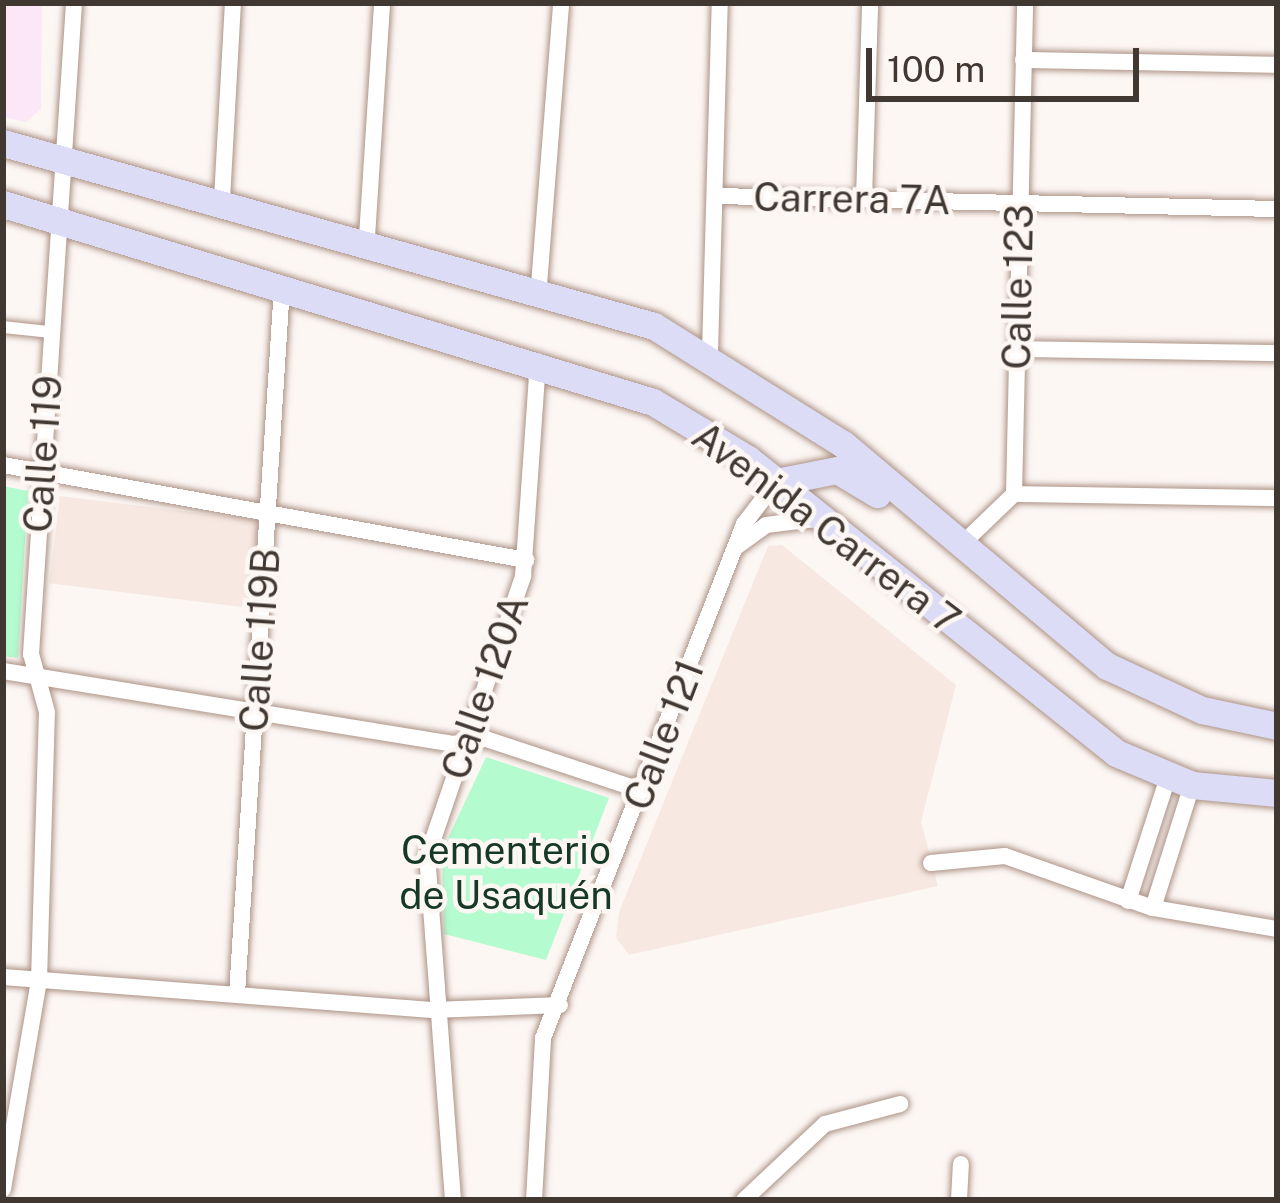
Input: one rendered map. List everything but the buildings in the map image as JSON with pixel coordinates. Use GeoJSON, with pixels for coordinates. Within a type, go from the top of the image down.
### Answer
{"type":"FeatureCollection","features":[{"type":"Feature","properties":{"kind":"main road","name":"Avenida Carrera 7"},"geometry":{"type":"LineString","coordinates":[[3,143],[539,285],[710,352],[843,444],[958,547],[1107,666],[1202,710],[1277,726]]}},
{"type":"Feature","properties":{"kind":"main road","name":"Avenida Carrera 7"},"geometry":{"type":"LineString","coordinates":[[3,204],[538,361],[653,402],[776,482],[1066,718],[1180,781],[1277,793]]}},
{"type":"Feature","properties":{"kind":"main road"},"geometry":{"type":"LineString","coordinates":[[776,482],[805,470],[853,475],[1002,583]]}},
{"type":"Feature","properties":{"kind":"street","name":"Calle 119"},"geometry":{"type":"LineString","coordinates":[[3,1189],[39,980],[47,712],[38,676],[42,473],[74,3]]}},
{"type":"Feature","properties":{"kind":"street"},"geometry":{"type":"LineString","coordinates":[[222,199],[233,3]]}},
{"type":"Feature","properties":{"kind":"street"},"geometry":{"type":"LineString","coordinates":[[367,237],[382,3]]}},
{"type":"Feature","properties":{"kind":"street"},"geometry":{"type":"LineString","coordinates":[[539,285],[561,3]]}},
{"type":"Feature","properties":{"kind":"street"},"geometry":{"type":"LineString","coordinates":[[710,352],[720,3]]}},
{"type":"Feature","properties":{"kind":"street"},"geometry":{"type":"LineString","coordinates":[[864,199],[870,3]]}},
{"type":"Feature","properties":{"kind":"street","name":"Calle 123"},"geometry":{"type":"LineString","coordinates":[[1014,494],[1024,3]]}},
{"type":"Feature","properties":{"kind":"street"},"geometry":{"type":"LineString","coordinates":[[1023,60],[1277,65]]}},
{"type":"Feature","properties":{"kind":"street","name":"Carrera 7A"},"geometry":{"type":"LineString","coordinates":[[716,196],[1277,209]]}},
{"type":"Feature","properties":{"kind":"street","name":"Calle 119B"},"geometry":{"type":"LineString","coordinates":[[237,994],[283,286]]}},
{"type":"Feature","properties":{"kind":"street"},"geometry":{"type":"LineString","coordinates":[[3,327],[50,332]]}},
{"type":"Feature","properties":{"kind":"street"},"geometry":{"type":"LineString","coordinates":[[1017,349],[1277,352]]}},
{"type":"Feature","properties":{"kind":"street","name":"Calle 120A"},"geometry":{"type":"LineString","coordinates":[[453,1200],[427,857],[470,742],[526,560],[538,361]]}},
{"type":"Feature","properties":{"kind":"street"},"geometry":{"type":"LineString","coordinates":[[3,465],[526,560]]}},
{"type":"Feature","properties":{"kind":"street","name":"Calle 121"},"geometry":{"type":"LineString","coordinates":[[534,1200],[534,1102],[560,1005],[736,548],[776,482]]}},
{"type":"Feature","properties":{"kind":"street"},"geometry":{"type":"LineString","coordinates":[[958,547],[1014,494],[1277,498]]}},
{"type":"Feature","properties":{"kind":"street"},"geometry":{"type":"LineString","coordinates":[[736,548],[766,525],[823,518]]}},
{"type":"Feature","properties":{"kind":"street"},"geometry":{"type":"LineString","coordinates":[[3,671],[470,742],[643,791]]}},
{"type":"Feature","properties":{"kind":"street"},"geometry":{"type":"LineString","coordinates":[[1128,901],[1180,781]]}},
{"type":"Feature","properties":{"kind":"street"},"geometry":{"type":"LineString","coordinates":[[1153,908],[1180,781]]}},
{"type":"Feature","properties":{"kind":"street"},"geometry":{"type":"LineString","coordinates":[[932,863],[1005,856],[1153,908],[1277,929]]}},
{"type":"Feature","properties":{"kind":"street"},"geometry":{"type":"LineString","coordinates":[[3,977],[441,1010],[560,1005]]}},
{"type":"Feature","properties":{"kind":"street"},"geometry":{"type":"LineString","coordinates":[[744,1200],[825,1124],[900,1104]]}},
{"type":"Feature","properties":{"kind":"street"},"geometry":{"type":"LineString","coordinates":[[959,1200],[961,1164]]}},
{"type":"Feature","properties":{"kind":"shaded area"},"geometry":{"type":"Polygon","coordinates":[[[3,3],[42,3],[41,109],[26,122],[3,117],[3,3]]]}},
{"type":"Feature","properties":{"kind":"shaded area"},"geometry":{"type":"Polygon","coordinates":[[[60,496],[259,520],[248,608],[49,583],[60,496]]]}},
{"type":"Feature","properties":{"kind":"shaded area"},"geometry":{"type":"Polygon","coordinates":[[[782,545],[956,685],[921,822],[938,886],[629,955],[616,938],[619,912],[768,546],[782,545]]]}},
{"type":"Feature","properties":{"kind":"green space"},"geometry":{"type":"Polygon","coordinates":[[[3,486],[28,491],[18,658],[3,656],[3,486]]]}},
{"type":"Feature","properties":{"kind":"green space","name":"Cementerio de Usaquén"},"geometry":{"type":"Polygon","coordinates":[[[486,757],[609,798],[546,960],[444,934],[442,851],[486,757]]]}}]}
